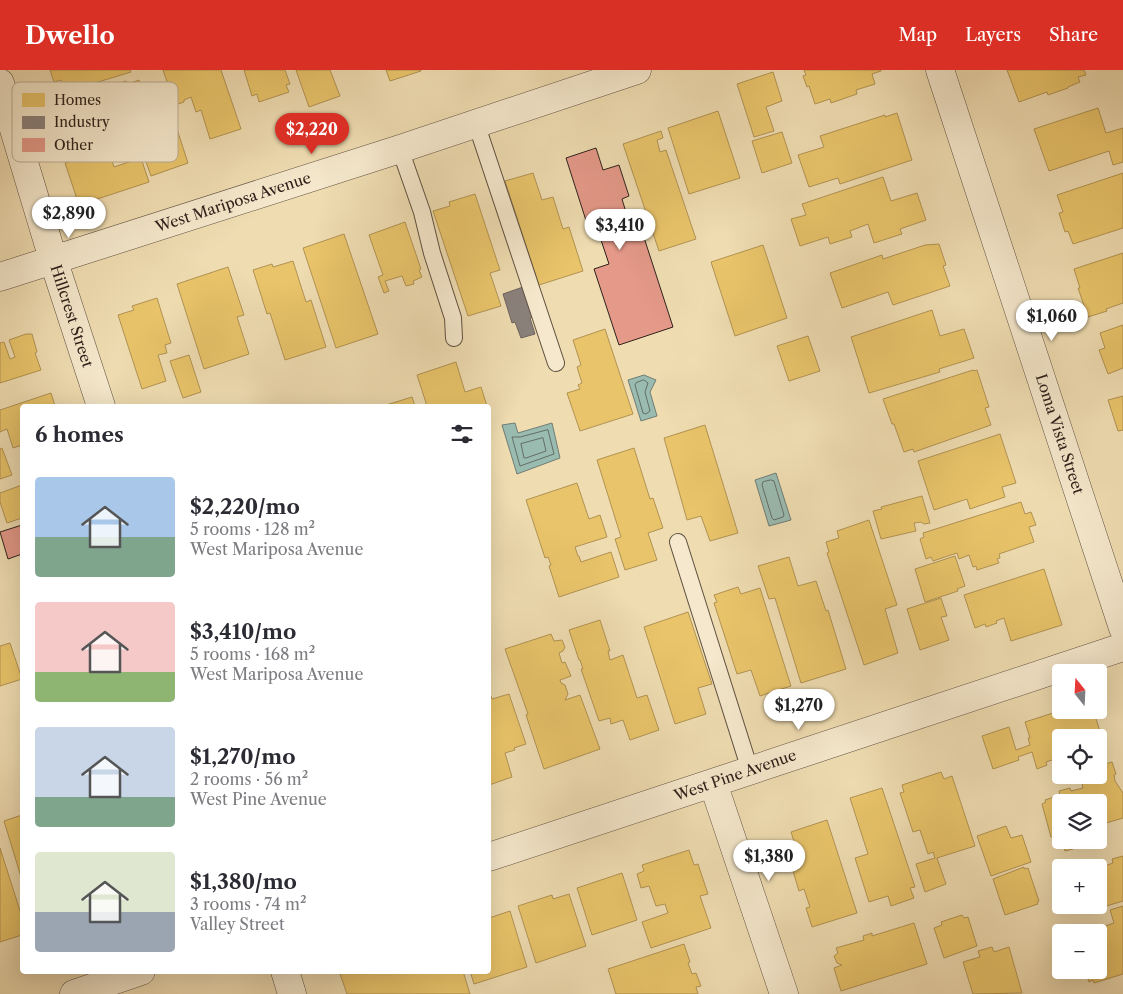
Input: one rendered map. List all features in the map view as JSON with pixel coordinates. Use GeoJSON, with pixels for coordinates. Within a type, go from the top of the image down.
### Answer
{"type":"FeatureCollection","features":[{"type":"Feature","properties":{"kind":"street","name":"West Mariposa Avenue"},"geometry":{"type":"LineString","coordinates":[[0,277],[400,149],[637,70]]}},
{"type":"Feature","properties":{"kind":"street","name":"Loma Vista Street"},"geometry":{"type":"LineString","coordinates":[[940,70],[1123,628]]}},
{"type":"Feature","properties":{"kind":"street","name":"Hillcrest Street"},"geometry":{"type":"LineString","coordinates":[[0,83],[12,123]]}},
{"type":"Feature","properties":{"kind":"street","name":"Hillcrest Street"},"geometry":{"type":"LineString","coordinates":[[24,162],[100,404]]}},
{"type":"Feature","properties":{"kind":"street","name":"West Pine Avenue"},"geometry":{"type":"LineString","coordinates":[[491,852],[713,783],[1123,647]]}},
{"type":"Feature","properties":{"kind":"street"},"geometry":{"type":"LineString","coordinates":[[713,783],[784,994]]}},
{"type":"Feature","properties":{"kind":"street"},"geometry":{"type":"LineString","coordinates":[[74,994],[133,974]]}},
{"type":"Feature","properties":{"kind":"street"},"geometry":{"type":"LineString","coordinates":[[286,974],[292,994]]}},
{"type":"Feature","properties":{"kind":"lane"},"geometry":{"type":"LineString","coordinates":[[476,124],[556,363]]}},
{"type":"Feature","properties":{"kind":"lane"},"geometry":{"type":"LineString","coordinates":[[400,149],[422,212],[432,254],[453,318],[454,338]]}},
{"type":"Feature","properties":{"kind":"lane"},"geometry":{"type":"LineString","coordinates":[[678,542],[750,770]]}},
{"type":"Feature","properties":{"kind":"water"},"geometry":{"type":"Polygon","coordinates":[[[644,375],[656,380],[650,392],[657,416],[641,421],[628,380],[644,375]]]}},
{"type":"Feature","properties":{"kind":"water"},"geometry":{"type":"Polygon","coordinates":[[[515,423],[518,433],[552,423],[560,458],[517,474],[502,425],[515,423]]]}},
{"type":"Feature","properties":{"kind":"water"},"geometry":{"type":"Polygon","coordinates":[[[776,473],[791,520],[769,526],[755,480],[776,473]]]}},
{"type":"Feature","properties":{"kind":"building: Homes"},"geometry":{"type":"Polygon","coordinates":[[[50,70],[130,70],[131,72],[98,82],[62,82],[61,80],[54,82],[50,70]]]}},
{"type":"Feature","properties":{"kind":"building: Homes"},"geometry":{"type":"Polygon","coordinates":[[[163,70],[221,70],[241,129],[210,139],[201,110],[196,112],[191,97],[178,104],[178,82],[167,82],[163,70]]]}},
{"type":"Feature","properties":{"kind":"building: Homes"},"geometry":{"type":"Polygon","coordinates":[[[244,70],[285,70],[290,84],[286,85],[289,92],[259,102],[257,94],[252,96],[244,70]]]}},
{"type":"Feature","properties":{"kind":"building: Homes"},"geometry":{"type":"Polygon","coordinates":[[[296,70],[330,70],[340,96],[309,107],[296,70]]]}},
{"type":"Feature","properties":{"kind":"building: Homes"},"geometry":{"type":"Polygon","coordinates":[[[386,70],[421,70],[421,71],[390,81],[386,70]]]}},
{"type":"Feature","properties":{"kind":"building: Homes"},"geometry":{"type":"Polygon","coordinates":[[[804,70],[881,71],[872,74],[875,84],[856,90],[857,94],[831,103],[830,99],[815,104],[809,86],[807,87],[803,76],[806,75],[804,70]]]}},
{"type":"Feature","properties":{"kind":"building: Homes"},"geometry":{"type":"Polygon","coordinates":[[[1007,70],[1084,70],[1086,75],[1078,77],[1080,82],[1068,88],[1048,95],[1047,92],[1019,102],[1007,70]]]}},
{"type":"Feature","properties":{"kind":"building: Homes"},"geometry":{"type":"Polygon","coordinates":[[[773,72],[782,101],[766,107],[774,131],[754,137],[737,84],[773,72]]]}},
{"type":"Feature","properties":{"kind":"building: Homes"},"geometry":{"type":"Polygon","coordinates":[[[1098,108],[1106,133],[1123,128],[1123,162],[1113,165],[1109,151],[1049,171],[1034,129],[1098,108]]]}},
{"type":"Feature","properties":{"kind":"building: Homes"},"geometry":{"type":"Polygon","coordinates":[[[718,111],[740,178],[689,194],[668,128],[718,111]]]}},
{"type":"Feature","properties":{"kind":"building: Homes"},"geometry":{"type":"Polygon","coordinates":[[[897,113],[912,160],[840,184],[838,178],[809,187],[798,155],[824,147],[820,136],[885,115],[885,117],[897,113]]]}},
{"type":"Feature","properties":{"kind":"building: Homes"},"geometry":{"type":"Polygon","coordinates":[[[661,131],[663,138],[657,140],[660,152],[666,150],[696,239],[659,251],[623,144],[661,131]]]}},
{"type":"Feature","properties":{"kind":"building: Homes"},"geometry":{"type":"Polygon","coordinates":[[[178,132],[188,163],[151,176],[146,162],[178,162],[178,132]]]}},
{"type":"Feature","properties":{"kind":"building: Homes"},"geometry":{"type":"Polygon","coordinates":[[[782,132],[792,163],[762,173],[752,141],[782,132]]]}},
{"type":"Feature","properties":{"kind":"building: Homes"},"geometry":{"type":"Polygon","coordinates":[[[112,162],[114,167],[129,162],[142,162],[149,182],[79,205],[65,163],[112,162]]]}},
{"type":"Feature","properties":{"kind":"building: Homes"},"geometry":{"type":"Polygon","coordinates":[[[533,173],[542,200],[553,197],[563,229],[569,227],[583,271],[539,285],[505,181],[533,173]]]}},
{"type":"Feature","properties":{"kind":"building: Homes"},"geometry":{"type":"Polygon","coordinates":[[[1123,173],[1123,228],[1073,244],[1068,231],[1065,232],[1059,213],[1063,212],[1057,195],[1123,173]]]}},
{"type":"Feature","properties":{"kind":"building: Homes"},"geometry":{"type":"Polygon","coordinates":[[[883,177],[891,201],[917,193],[926,220],[900,229],[902,234],[874,243],[868,224],[850,231],[852,237],[830,244],[828,237],[800,246],[791,219],[806,215],[802,204],[883,177]]]}},
{"type":"Feature","properties":{"kind":"building: Homes"},"geometry":{"type":"Polygon","coordinates":[[[475,194],[500,270],[490,273],[501,306],[468,316],[433,211],[450,206],[449,202],[475,194]]]}},
{"type":"Feature","properties":{"kind":"building: Homes"},"geometry":{"type":"Polygon","coordinates":[[[405,222],[422,277],[413,281],[414,284],[406,286],[402,276],[385,281],[389,291],[384,293],[378,277],[383,275],[369,235],[405,222]]]}},
{"type":"Feature","properties":{"kind":"building: Homes"},"geometry":{"type":"Polygon","coordinates":[[[344,234],[378,334],[336,348],[303,248],[344,234]]]}},
{"type":"Feature","properties":{"kind":"building: Homes"},"geometry":{"type":"Polygon","coordinates":[[[939,244],[946,265],[943,266],[950,286],[893,305],[888,292],[842,308],[830,273],[882,255],[883,259],[925,245],[939,244]]]}},
{"type":"Feature","properties":{"kind":"building: Homes"},"geometry":{"type":"Polygon","coordinates":[[[763,245],[787,318],[735,336],[711,262],[763,245]]]}},
{"type":"Feature","properties":{"kind":"building: Homes"},"geometry":{"type":"Polygon","coordinates":[[[1123,253],[1123,303],[1088,317],[1074,269],[1123,253]]]}},
{"type":"Feature","properties":{"kind":"building: Homes"},"geometry":{"type":"Polygon","coordinates":[[[293,261],[306,302],[311,300],[326,347],[285,360],[270,313],[267,314],[253,270],[272,264],[273,267],[293,261]]]}},
{"type":"Feature","properties":{"kind":"building: Homes"},"geometry":{"type":"Polygon","coordinates":[[[228,267],[244,315],[237,317],[249,354],[204,369],[177,284],[228,267]]]}},
{"type":"Feature","properties":{"kind":"building: Homes"},"geometry":{"type":"Polygon","coordinates":[[[157,298],[171,343],[165,345],[167,353],[158,355],[166,381],[142,389],[118,315],[134,310],[132,306],[157,298]]]}},
{"type":"Feature","properties":{"kind":"building: Homes"},"geometry":{"type":"Polygon","coordinates":[[[932,310],[940,336],[964,329],[974,358],[939,369],[940,372],[869,393],[851,337],[932,310]]]}},
{"type":"Feature","properties":{"kind":"building: Homes"},"geometry":{"type":"Polygon","coordinates":[[[1123,325],[1123,368],[1108,374],[1099,350],[1105,348],[1100,333],[1123,325]]]}},
{"type":"Feature","properties":{"kind":"building: Homes"},"geometry":{"type":"Polygon","coordinates":[[[605,329],[633,414],[580,431],[567,393],[580,389],[578,385],[582,383],[577,367],[581,365],[573,340],[605,329]]]}},
{"type":"Feature","properties":{"kind":"building: Homes"},"geometry":{"type":"Polygon","coordinates":[[[26,334],[32,334],[37,352],[35,353],[41,370],[0,383],[0,343],[4,342],[10,359],[15,357],[9,340],[26,334]]]}},
{"type":"Feature","properties":{"kind":"building: Homes"},"geometry":{"type":"Polygon","coordinates":[[[808,336],[820,371],[789,381],[777,346],[808,336]]]}},
{"type":"Feature","properties":{"kind":"building: Homes"},"geometry":{"type":"Polygon","coordinates":[[[189,355],[201,392],[183,398],[170,361],[189,355]]]}},
{"type":"Feature","properties":{"kind":"building: Homes"},"geometry":{"type":"Polygon","coordinates":[[[456,362],[465,392],[481,387],[486,404],[426,404],[417,375],[456,362]]]}},
{"type":"Feature","properties":{"kind":"building: Homes"},"geometry":{"type":"Polygon","coordinates":[[[977,370],[989,407],[985,408],[991,425],[914,452],[913,449],[904,452],[883,399],[977,370]]]}},
{"type":"Feature","properties":{"kind":"building: Homes"},"geometry":{"type":"Polygon","coordinates":[[[51,393],[54,404],[20,404],[20,446],[13,448],[7,429],[0,432],[0,410],[51,393]]]}},
{"type":"Feature","properties":{"kind":"building: Homes"},"geometry":{"type":"Polygon","coordinates":[[[1123,396],[1123,430],[1118,431],[1108,400],[1123,396]]]}},
{"type":"Feature","properties":{"kind":"building: Homes"},"geometry":{"type":"Polygon","coordinates":[[[412,397],[414,404],[389,404],[412,397]]]}},
{"type":"Feature","properties":{"kind":"building: Homes"},"geometry":{"type":"Polygon","coordinates":[[[705,425],[738,533],[710,541],[701,516],[687,520],[664,438],[705,425]]]}},
{"type":"Feature","properties":{"kind":"building: Homes"},"geometry":{"type":"Polygon","coordinates":[[[1000,434],[1016,483],[1002,487],[1005,497],[970,509],[967,499],[934,510],[918,461],[1000,434]]]}},
{"type":"Feature","properties":{"kind":"building: Homes"},"geometry":{"type":"Polygon","coordinates":[[[2,448],[12,475],[0,479],[0,449],[2,448]]]}},
{"type":"Feature","properties":{"kind":"building: Homes"},"geometry":{"type":"Polygon","coordinates":[[[634,448],[650,499],[653,498],[663,528],[648,533],[657,560],[625,570],[615,539],[621,537],[597,460],[634,448]]]}},
{"type":"Feature","properties":{"kind":"building: Homes"},"geometry":{"type":"Polygon","coordinates":[[[577,483],[589,519],[600,515],[607,537],[575,547],[578,556],[581,562],[611,552],[619,577],[559,597],[549,566],[551,565],[548,557],[545,558],[526,500],[577,483]]]}},
{"type":"Feature","properties":{"kind":"building: Homes"},"geometry":{"type":"Polygon","coordinates":[[[20,486],[20,519],[7,523],[0,502],[0,493],[20,486]]]}},
{"type":"Feature","properties":{"kind":"building: Homes"},"geometry":{"type":"Polygon","coordinates":[[[922,496],[930,523],[914,523],[916,531],[881,539],[873,511],[922,496]]]}},
{"type":"Feature","properties":{"kind":"building: Homes"},"geometry":{"type":"Polygon","coordinates":[[[1021,502],[1025,514],[1031,512],[1036,525],[1029,527],[1034,542],[999,554],[1000,558],[997,559],[999,563],[977,570],[976,566],[973,567],[969,555],[959,559],[957,553],[933,561],[931,557],[926,559],[920,539],[924,537],[923,533],[1021,502]]]}},
{"type":"Feature","properties":{"kind":"building: Homes"},"geometry":{"type":"Polygon","coordinates":[[[869,520],[897,605],[885,609],[898,653],[864,665],[827,553],[829,552],[826,542],[839,538],[837,531],[869,520]]]}},
{"type":"Feature","properties":{"kind":"building: Homes"},"geometry":{"type":"Polygon","coordinates":[[[955,556],[965,586],[957,589],[958,591],[925,602],[915,569],[955,556]]]}},
{"type":"Feature","properties":{"kind":"building: Homes"},"geometry":{"type":"Polygon","coordinates":[[[789,557],[798,586],[816,581],[826,611],[828,610],[846,669],[801,683],[775,598],[769,599],[758,566],[789,557]]]}},
{"type":"Feature","properties":{"kind":"building: Homes"},"geometry":{"type":"Polygon","coordinates":[[[1044,569],[1062,625],[1011,641],[1004,618],[986,627],[985,624],[975,628],[964,595],[1044,569]]]}},
{"type":"Feature","properties":{"kind":"building: Homes"},"geometry":{"type":"Polygon","coordinates":[[[738,587],[741,594],[760,588],[791,686],[760,696],[751,670],[737,674],[714,603],[717,602],[714,595],[738,587]]]}},
{"type":"Feature","properties":{"kind":"building: Homes"},"geometry":{"type":"Polygon","coordinates":[[[941,598],[947,616],[941,617],[949,640],[920,650],[907,609],[941,598]]]}},
{"type":"Feature","properties":{"kind":"building: Homes"},"geometry":{"type":"Polygon","coordinates":[[[688,612],[712,684],[698,688],[706,714],[675,724],[644,627],[688,612]]]}},
{"type":"Feature","properties":{"kind":"building: Homes"},"geometry":{"type":"Polygon","coordinates":[[[600,620],[610,651],[608,651],[610,660],[623,655],[637,698],[647,695],[659,730],[630,740],[623,720],[611,724],[610,718],[599,721],[569,630],[600,620]]]}},
{"type":"Feature","properties":{"kind":"building: Homes"},"geometry":{"type":"Polygon","coordinates":[[[551,634],[554,641],[562,640],[565,647],[559,653],[562,663],[565,662],[571,676],[560,680],[565,685],[568,694],[565,700],[580,695],[600,749],[544,769],[526,715],[528,714],[505,649],[551,634]]]}},
{"type":"Feature","properties":{"kind":"building: Homes"},"geometry":{"type":"Polygon","coordinates":[[[10,643],[20,673],[20,680],[0,686],[0,646],[10,643]]]}},
{"type":"Feature","properties":{"kind":"building: Homes"},"geometry":{"type":"Polygon","coordinates":[[[509,694],[526,744],[505,753],[512,777],[491,784],[491,696],[492,699],[509,694]]]}},
{"type":"Feature","properties":{"kind":"building: Homes"},"geometry":{"type":"Polygon","coordinates":[[[1052,713],[1052,719],[1096,719],[1099,729],[1052,729],[1052,760],[1046,762],[1047,765],[1037,769],[1032,752],[1018,757],[1019,760],[993,769],[982,736],[1009,727],[1016,750],[1030,745],[1025,722],[1052,713]]]}},
{"type":"Feature","properties":{"kind":"building: Homes"},"geometry":{"type":"Polygon","coordinates":[[[1112,762],[1116,774],[1114,775],[1115,781],[1123,793],[1123,818],[1107,823],[1107,794],[1060,794],[1059,791],[1070,788],[1071,791],[1083,788],[1082,784],[1107,784],[1107,764],[1112,762]]]}},
{"type":"Feature","properties":{"kind":"building: Homes"},"geometry":{"type":"Polygon","coordinates":[[[941,772],[944,779],[952,776],[975,846],[937,858],[946,884],[925,892],[916,864],[935,858],[933,852],[928,854],[920,830],[913,832],[900,793],[904,792],[902,785],[941,772]]]}},
{"type":"Feature","properties":{"kind":"building: Homes"},"geometry":{"type":"Polygon","coordinates":[[[882,788],[915,887],[910,888],[914,898],[891,906],[888,896],[869,902],[855,858],[868,854],[850,798],[882,788]]]}},
{"type":"Feature","properties":{"kind":"building: Homes"},"geometry":{"type":"Polygon","coordinates":[[[1052,798],[1051,837],[1042,804],[1046,802],[1045,800],[1052,798]]]}},
{"type":"Feature","properties":{"kind":"building: Homes"},"geometry":{"type":"Polygon","coordinates":[[[20,816],[20,873],[4,821],[20,816]]]}},
{"type":"Feature","properties":{"kind":"building: Homes"},"geometry":{"type":"Polygon","coordinates":[[[827,820],[857,913],[812,927],[806,908],[810,907],[804,889],[799,891],[790,861],[796,859],[793,849],[796,848],[791,832],[827,820]]]}},
{"type":"Feature","properties":{"kind":"building: Homes"},"geometry":{"type":"Polygon","coordinates":[[[1006,826],[1011,838],[1022,835],[1031,862],[991,876],[977,836],[1006,826]]]}},
{"type":"Feature","properties":{"kind":"building: Homes"},"geometry":{"type":"Polygon","coordinates":[[[0,848],[20,911],[20,936],[0,942],[0,848]]]}},
{"type":"Feature","properties":{"kind":"building: Homes"},"geometry":{"type":"Polygon","coordinates":[[[689,850],[694,865],[698,864],[708,894],[700,896],[711,928],[651,948],[642,922],[668,913],[665,904],[656,906],[649,886],[641,888],[637,874],[644,871],[642,865],[689,850]]]}},
{"type":"Feature","properties":{"kind":"building: Homes"},"geometry":{"type":"Polygon","coordinates":[[[1123,856],[1123,901],[1107,906],[1107,865],[1113,863],[1112,859],[1123,856]]]}},
{"type":"Feature","properties":{"kind":"building: Homes"},"geometry":{"type":"Polygon","coordinates":[[[1024,867],[1024,869],[1028,868],[1039,901],[1037,902],[1038,904],[1005,915],[993,879],[1024,867]]]}},
{"type":"Feature","properties":{"kind":"building: Homes"},"geometry":{"type":"Polygon","coordinates":[[[622,873],[637,920],[592,935],[577,888],[622,873]]]}},
{"type":"Feature","properties":{"kind":"building: Homes"},"geometry":{"type":"Polygon","coordinates":[[[569,894],[586,946],[536,963],[518,906],[552,895],[553,899],[569,894]]]}},
{"type":"Feature","properties":{"kind":"building: Homes"},"geometry":{"type":"Polygon","coordinates":[[[1123,906],[1123,974],[1107,979],[1107,925],[1114,923],[1110,910],[1123,906]]]}},
{"type":"Feature","properties":{"kind":"building: Homes"},"geometry":{"type":"Polygon","coordinates":[[[510,911],[527,967],[474,984],[471,974],[491,974],[491,917],[510,911]]]}},
{"type":"Feature","properties":{"kind":"building: Homes"},"geometry":{"type":"Polygon","coordinates":[[[962,915],[964,918],[968,917],[977,946],[944,958],[934,928],[942,925],[941,922],[962,915]]]}},
{"type":"Feature","properties":{"kind":"building: Homes"},"geometry":{"type":"Polygon","coordinates":[[[914,923],[927,964],[841,991],[834,968],[842,965],[837,963],[834,956],[838,953],[836,948],[864,940],[863,936],[872,933],[872,936],[914,923]]]}},
{"type":"Feature","properties":{"kind":"building: Homes"},"geometry":{"type":"Polygon","coordinates":[[[684,944],[692,974],[696,973],[701,986],[696,987],[698,994],[616,994],[608,969],[684,944]]]}},
{"type":"Feature","properties":{"kind":"building: Homes"},"geometry":{"type":"Polygon","coordinates":[[[992,947],[994,952],[1009,947],[1022,993],[973,994],[963,962],[980,957],[978,951],[992,947]]]}},
{"type":"Feature","properties":{"kind":"building: Homes"},"geometry":{"type":"Polygon","coordinates":[[[340,974],[464,974],[470,994],[347,994],[340,974]]]}},
{"type":"Feature","properties":{"kind":"building: Homes"},"geometry":{"type":"Polygon","coordinates":[[[1088,979],[1107,979],[1094,983],[1093,980],[1089,982],[1088,979]]]}},
{"type":"Feature","properties":{"kind":"building: Industry"},"geometry":{"type":"Polygon","coordinates":[[[523,287],[533,317],[530,318],[535,334],[521,338],[515,322],[512,323],[503,294],[523,287]]]}},
{"type":"Feature","properties":{"kind":"building: Other"},"geometry":{"type":"Polygon","coordinates":[[[596,148],[603,170],[619,165],[629,196],[622,199],[628,219],[637,216],[673,327],[619,345],[594,269],[609,264],[599,234],[590,233],[566,158],[596,148]]]}},
{"type":"Feature","properties":{"kind":"building: Other"},"geometry":{"type":"Polygon","coordinates":[[[20,526],[20,555],[8,559],[0,532],[20,526]]]}}]}
